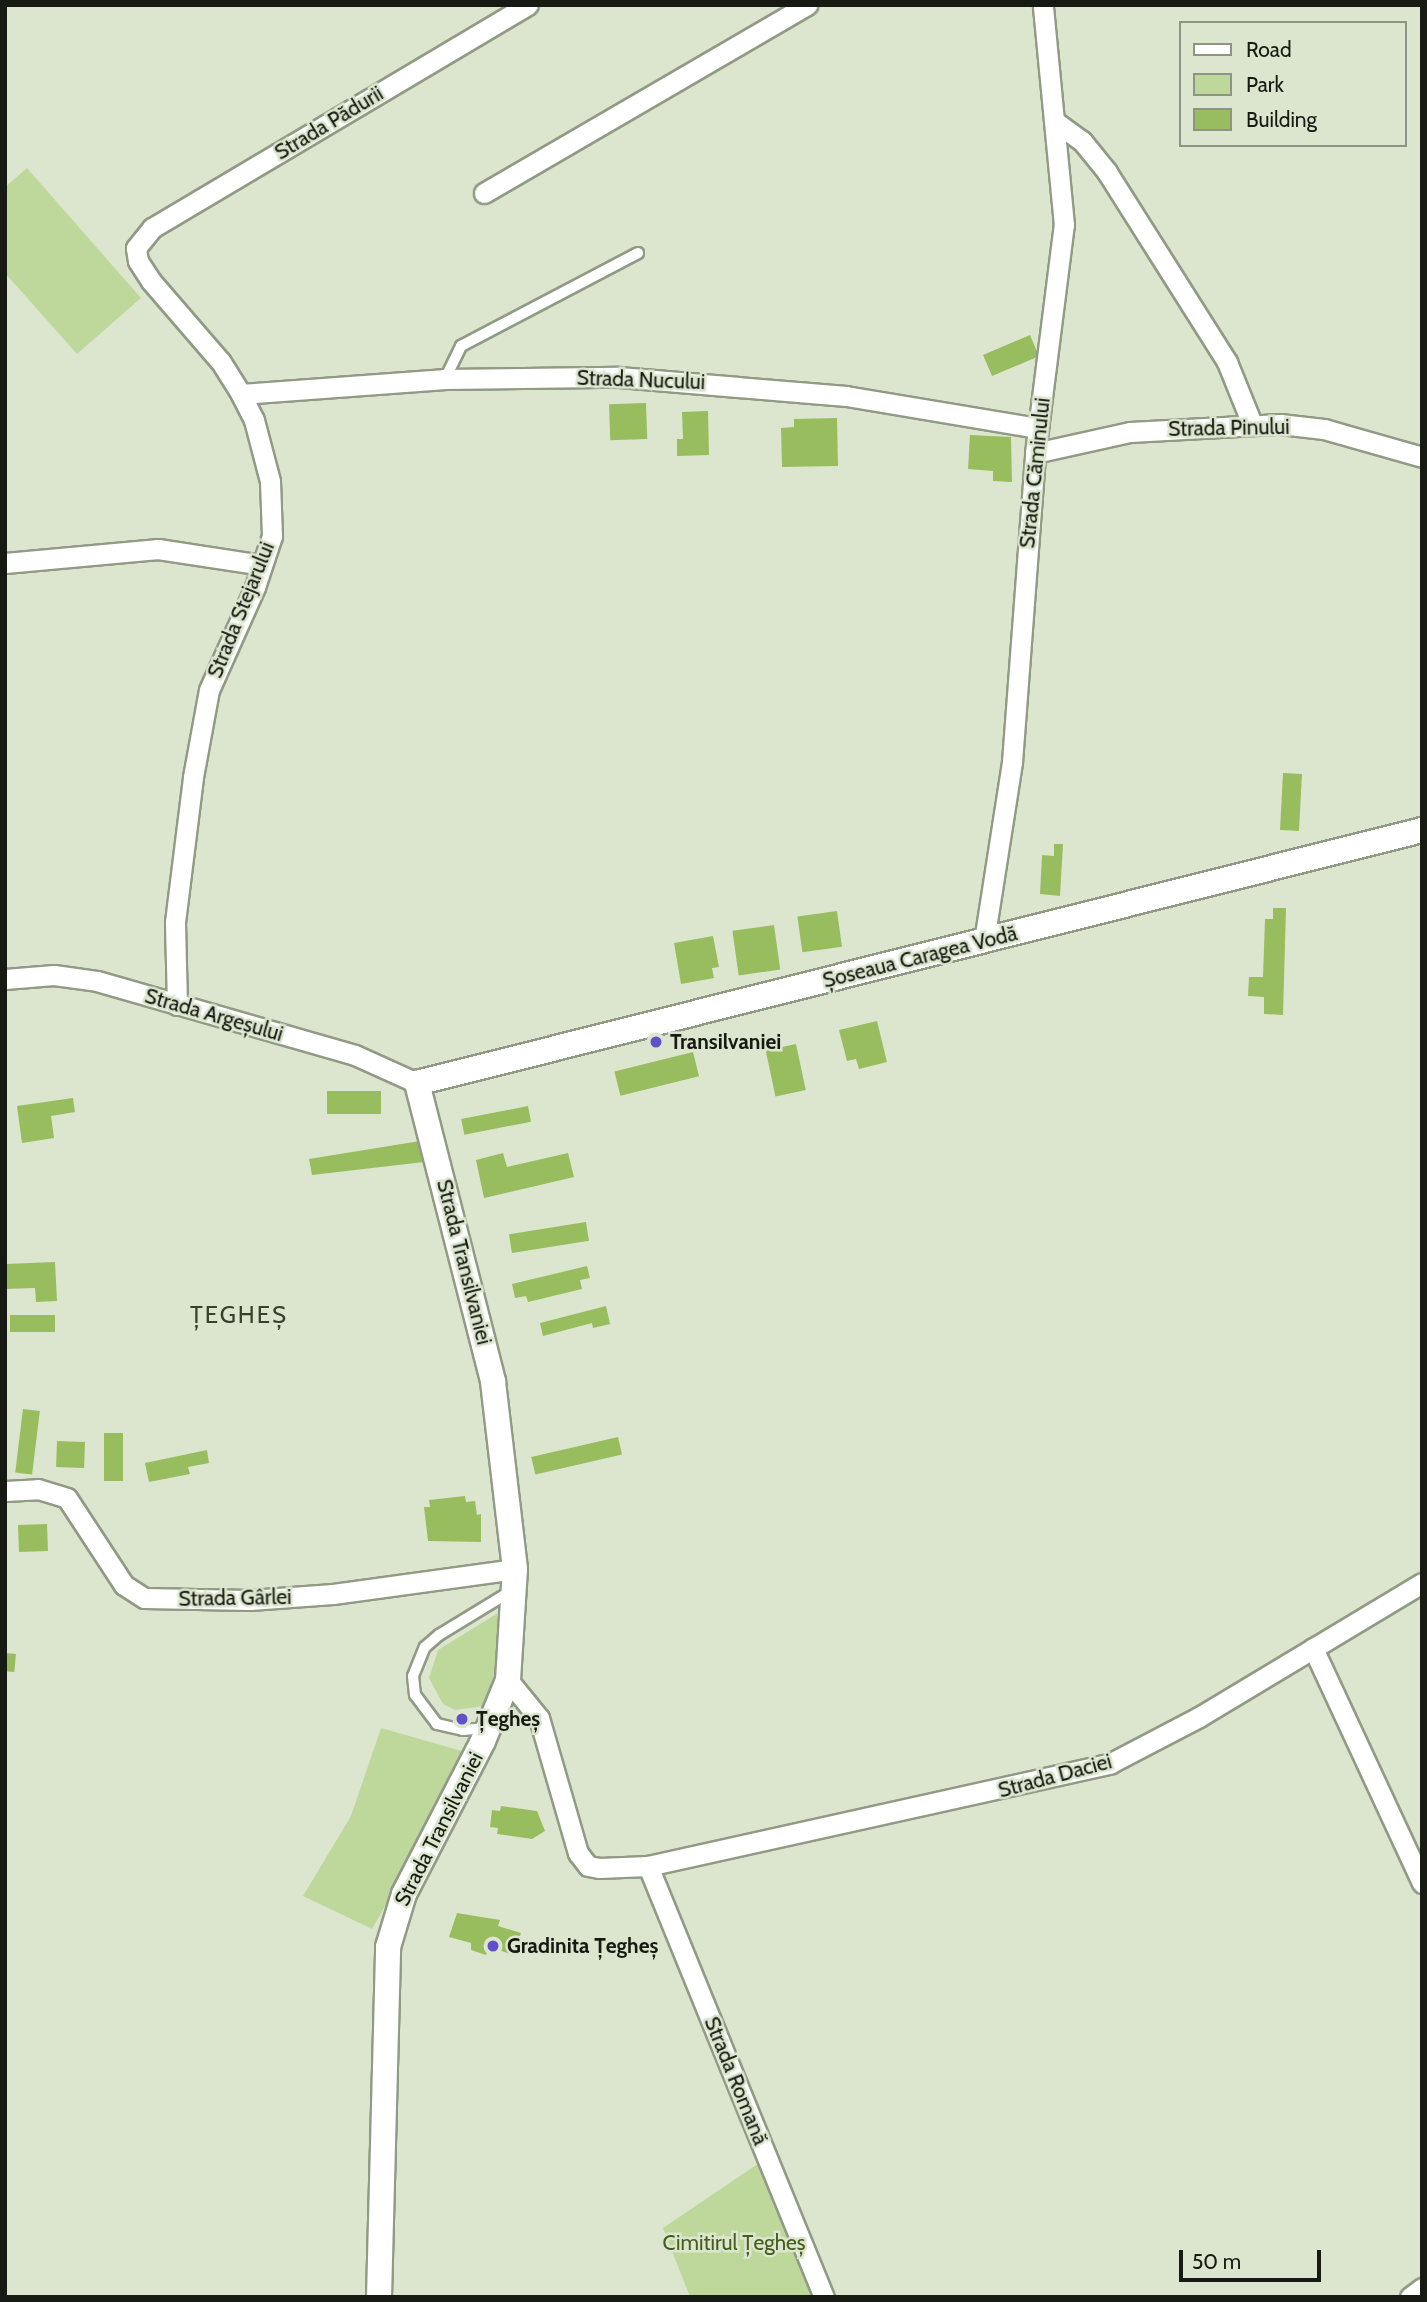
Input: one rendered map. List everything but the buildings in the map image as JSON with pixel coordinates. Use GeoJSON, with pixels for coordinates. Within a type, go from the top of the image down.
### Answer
{"type":"FeatureCollection","features":[{"type":"Feature","properties":{"kind":"street","name":"Strada Pădurii"},"geometry":{"type":"LineString","coordinates":[[136,248],[152,228],[528,5]]}},
{"type":"Feature","properties":{"kind":"street"},"geometry":{"type":"LineString","coordinates":[[484,193],[807,5]]}},
{"type":"Feature","properties":{"kind":"street","name":"Strada Căminului"},"geometry":{"type":"LineString","coordinates":[[984,941],[1012,762],[1035,453],[1064,225],[1057,123],[1043,5]]}},
{"type":"Feature","properties":{"kind":"street"},"geometry":{"type":"LineString","coordinates":[[1057,123],[1082,141],[1107,172],[1227,362],[1252,424]]}},
{"type":"Feature","properties":{"kind":"street","name":"Strada Stejarului"},"geometry":{"type":"LineString","coordinates":[[136,248],[138,261],[151,281],[220,362],[241,394],[254,420],[270,481],[272,536],[219,663],[204,719],[177,886],[177,1004]]}},
{"type":"Feature","properties":{"kind":"street","name":"Strada Nucului"},"geometry":{"type":"LineString","coordinates":[[241,394],[445,379],[619,377],[740,384],[1038,428]]}},
{"type":"Feature","properties":{"kind":"street","name":"Strada Pinului"},"geometry":{"type":"LineString","coordinates":[[1035,453],[1129,432],[1252,424],[1324,429],[1422,457]]}},
{"type":"Feature","properties":{"kind":"street"},"geometry":{"type":"LineString","coordinates":[[5,563],[158,549],[262,565]]}},
{"type":"Feature","properties":{"kind":"street","name":"Șoseaua Caragea Vodă"},"geometry":{"type":"LineString","coordinates":[[417,1083],[1422,830]]}},
{"type":"Feature","properties":{"kind":"street","name":"Strada Argeșului"},"geometry":{"type":"LineString","coordinates":[[5,979],[54,975],[97,981],[355,1055],[417,1083]]}},
{"type":"Feature","properties":{"kind":"street","name":"Strada Transilvaniei"},"geometry":{"type":"LineString","coordinates":[[379,2297],[384,1993],[393,1920],[488,1728],[508,1680],[515,1579],[493,1381],[417,1083]]}},
{"type":"Feature","properties":{"kind":"street","name":"Strada Gârlei"},"geometry":{"type":"LineString","coordinates":[[5,1491],[38,1489],[67,1498],[124,1585],[144,1598],[250,1600],[515,1579]]}},
{"type":"Feature","properties":{"kind":"street","name":"Strada Daciei"},"geometry":{"type":"LineString","coordinates":[[508,1680],[539,1718],[578,1853],[588,1866],[648,1867],[1111,1763],[1164,1737],[1422,1583]]}},
{"type":"Feature","properties":{"kind":"street"},"geometry":{"type":"LineString","coordinates":[[1312,1648],[1422,1883]]}},
{"type":"Feature","properties":{"kind":"street","name":"Strada Romană"},"geometry":{"type":"LineString","coordinates":[[648,1867],[824,2297]]}},
{"type":"Feature","properties":{"kind":"street"},"geometry":{"type":"LineString","coordinates":[[1410,2297],[1422,2288]]}},
{"type":"Feature","properties":{"kind":"lane"},"geometry":{"type":"LineString","coordinates":[[445,379],[461,346],[638,253]]}},
{"type":"Feature","properties":{"kind":"lane"},"geometry":{"type":"LineString","coordinates":[[488,1728],[463,1730],[437,1724],[415,1695],[413,1676],[425,1647],[515,1579]]}},
{"type":"Feature","properties":{"kind":"green space"},"geometry":{"type":"Polygon","coordinates":[[[27,168],[141,298],[77,354],[5,273],[5,187],[27,168]]]}},
{"type":"Feature","properties":{"kind":"green space"},"geometry":{"type":"Polygon","coordinates":[[[506,1608],[502,1650],[484,1706],[455,1710],[443,1704],[429,1678],[438,1650],[506,1608]]]}},
{"type":"Feature","properties":{"kind":"green space"},"geometry":{"type":"Polygon","coordinates":[[[381,1728],[462,1751],[424,1838],[372,1929],[303,1896],[351,1816],[381,1728]]]}},
{"type":"Feature","properties":{"kind":"green space","name":"Cimitirul Țegheș"},"geometry":{"type":"Polygon","coordinates":[[[762,2161],[815,2297],[690,2297],[663,2228],[762,2161]]]}},
{"type":"Feature","properties":{"kind":"place","name":"Transilvaniei"},"geometry":{"type":"Point","coordinates":[656,1042]}},
{"type":"Feature","properties":{"kind":"place","name":"Țegheș"},"geometry":{"type":"Point","coordinates":[462,1719]}},
{"type":"Feature","properties":{"kind":"place","name":"Gradinita Țegheș"},"geometry":{"type":"Point","coordinates":[493,1946]}},
{"type":"Feature","properties":{"kind":"district","name":"ȚEGHEȘ"},"geometry":{"type":"Point","coordinates":[239,1315]}}]}
